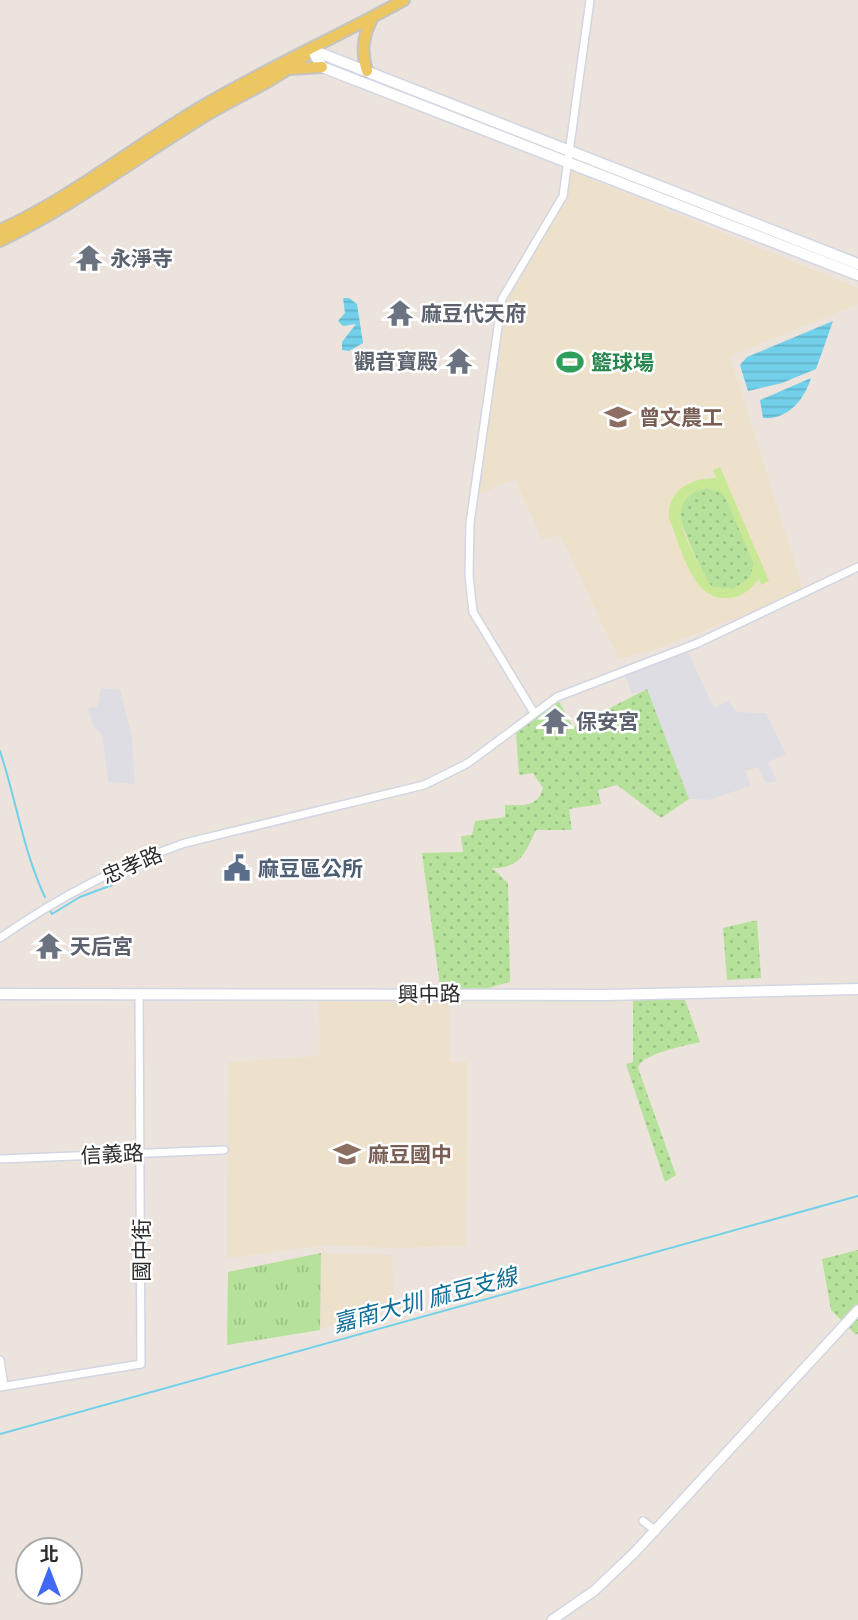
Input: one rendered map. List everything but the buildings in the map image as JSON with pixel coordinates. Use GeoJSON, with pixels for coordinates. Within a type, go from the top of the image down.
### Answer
{"type":"FeatureCollection","features":[{"type":"Feature","properties":{"kind":"main road"},"geometry":{"type":"LineString","coordinates":[[0,230],[45,207],[200,107],[285,60],[312,50],[404,0]]}},
{"type":"Feature","properties":{"kind":"main road"},"geometry":{"type":"LineString","coordinates":[[367,71],[363,46],[366,30],[373,17]]}},
{"type":"Feature","properties":{"kind":"main road"},"geometry":{"type":"LineString","coordinates":[[312,50],[322,67]]}},
{"type":"Feature","properties":{"kind":"main road"},"geometry":{"type":"LineString","coordinates":[[0,241],[49,218],[205,116],[290,68],[312,50]]}},
{"type":"Feature","properties":{"kind":"main road"},"geometry":{"type":"LineString","coordinates":[[312,50],[858,275]]}},
{"type":"Feature","properties":{"kind":"main road"},"geometry":{"type":"LineString","coordinates":[[290,68],[322,67],[858,264]]}},
{"type":"Feature","properties":{"kind":"main road","name":"興中路"},"geometry":{"type":"LineString","coordinates":[[0,994],[580,995],[858,989]]}},
{"type":"Feature","properties":{"kind":"street"},"geometry":{"type":"LineString","coordinates":[[534,713],[473,612],[469,575],[470,523],[502,299],[563,196],[590,0]]}},
{"type":"Feature","properties":{"kind":"street","name":"忠孝路"},"geometry":{"type":"LineString","coordinates":[[0,939],[72,891],[148,856],[276,820],[424,785],[468,763],[534,713],[568,692],[698,643],[858,568]]}},
{"type":"Feature","properties":{"kind":"street","name":"國中街"},"geometry":{"type":"LineString","coordinates":[[2,1387],[141,1364],[139,993]]}},
{"type":"Feature","properties":{"kind":"street","name":"信義路"},"geometry":{"type":"LineString","coordinates":[[0,1158],[224,1150]]}},
{"type":"Feature","properties":{"kind":"street"},"geometry":{"type":"LineString","coordinates":[[552,1620],[594,1591],[656,1531],[858,1310]]}},
{"type":"Feature","properties":{"kind":"street"},"geometry":{"type":"LineString","coordinates":[[0,1360],[2,1387]]}},
{"type":"Feature","properties":{"kind":"street"},"geometry":{"type":"LineString","coordinates":[[643,1521],[656,1531]]}},
{"type":"Feature","properties":{"kind":"shaded area","name":"曾文農工"},"geometry":{"type":"Polygon","coordinates":[[[571,171],[858,288],[858,304],[730,356],[804,592],[653,650],[619,659],[560,535],[542,539],[515,479],[475,496],[503,306],[563,196],[571,171]]]}},
{"type":"Feature","properties":{"kind":"shaded area"},"geometry":{"type":"Polygon","coordinates":[[[688,652],[714,708],[728,701],[737,712],[766,713],[786,754],[768,762],[777,781],[766,783],[758,767],[745,771],[751,786],[708,800],[689,799],[647,689],[632,694],[625,675],[688,652]]]}},
{"type":"Feature","properties":{"kind":"shaded area"},"geometry":{"type":"Polygon","coordinates":[[[101,688],[120,690],[132,737],[135,784],[108,782],[102,734],[93,726],[88,708],[97,707],[101,688]]]}},
{"type":"Feature","properties":{"kind":"shaded area","name":"麻豆國中"},"geometry":{"type":"Polygon","coordinates":[[[319,1001],[449,1003],[450,1062],[467,1062],[466,1246],[392,1248],[327,1245],[227,1258],[228,1062],[320,1056],[319,1001]]]}},
{"type":"Feature","properties":{"kind":"shaded area"},"geometry":{"type":"Polygon","coordinates":[[[321,1253],[392,1255],[394,1308],[320,1329],[321,1253]]]}},
{"type":"Feature","properties":{"kind":"green space"},"geometry":{"type":"Polygon","coordinates":[[[720,467],[769,581],[761,585],[759,579],[745,593],[732,598],[715,596],[704,590],[696,581],[683,556],[669,518],[669,508],[676,493],[698,480],[716,478],[713,470],[720,467]],[[707,488],[692,494],[683,503],[681,515],[688,541],[708,582],[712,587],[733,589],[750,578],[754,564],[721,492],[707,488]]]}},
{"type":"Feature","properties":{"kind":"green space"},"geometry":{"type":"Polygon","coordinates":[[[707,488],[722,492],[726,498],[754,564],[750,578],[733,589],[712,587],[708,582],[681,520],[679,511],[682,501],[691,493],[707,488]]]}},
{"type":"Feature","properties":{"kind":"green space"},"geometry":{"type":"Polygon","coordinates":[[[647,689],[689,799],[661,818],[617,785],[598,790],[601,804],[569,809],[572,830],[536,830],[521,858],[510,865],[492,868],[508,883],[510,982],[442,1001],[422,853],[463,852],[461,836],[472,835],[475,821],[505,817],[505,805],[528,804],[537,799],[543,788],[533,773],[519,775],[516,733],[558,700],[573,727],[647,689]]]}},
{"type":"Feature","properties":{"kind":"green space"},"geometry":{"type":"Polygon","coordinates":[[[757,920],[761,978],[727,980],[723,928],[757,920]]]}},
{"type":"Feature","properties":{"kind":"green space"},"geometry":{"type":"Polygon","coordinates":[[[633,1000],[685,1000],[700,1042],[655,1054],[638,1068],[676,1175],[665,1182],[626,1064],[633,1062],[633,1000]]]}},
{"type":"Feature","properties":{"kind":"green space"},"geometry":{"type":"Polygon","coordinates":[[[858,1250],[856,1335],[831,1310],[822,1259],[858,1250]]]}},
{"type":"Feature","properties":{"kind":"green space"},"geometry":{"type":"Polygon","coordinates":[[[321,1253],[320,1330],[227,1345],[228,1272],[321,1253]]]}},
{"type":"Feature","properties":{"kind":"water"},"geometry":{"type":"Polygon","coordinates":[[[343,298],[349,298],[357,304],[363,343],[349,351],[342,350],[342,342],[356,324],[343,326],[338,321],[345,313],[343,298]]]}},
{"type":"Feature","properties":{"kind":"water"},"geometry":{"type":"Polygon","coordinates":[[[833,321],[816,369],[782,383],[748,391],[740,365],[747,357],[833,321]]]}},
{"type":"Feature","properties":{"kind":"water"},"geometry":{"type":"Polygon","coordinates":[[[811,378],[794,407],[780,416],[763,418],[760,400],[811,378]]]}},
{"type":"Feature","properties":{"kind":"waterway"},"geometry":{"type":"LineString","coordinates":[[0,751],[31,862],[45,897]]}},
{"type":"Feature","properties":{"kind":"waterway"},"geometry":{"type":"LineString","coordinates":[[49,908],[52,914],[80,897],[112,885]]}},
{"type":"Feature","properties":{"kind":"waterway","name":"嘉南大圳 麻豆支線"},"geometry":{"type":"LineString","coordinates":[[0,1434],[858,1196]]}},
{"type":"Feature","properties":{"kind":"place","name":"永淨寺"},"geometry":{"type":"Point","coordinates":[89,258]}},
{"type":"Feature","properties":{"kind":"place","name":"麻豆代天府"},"geometry":{"type":"Point","coordinates":[400,313]}},
{"type":"Feature","properties":{"kind":"place","name":"觀音寶殿"},"geometry":{"type":"Point","coordinates":[459,361]}},
{"type":"Feature","properties":{"kind":"place","name":"籃球場"},"geometry":{"type":"Point","coordinates":[570,362]}},
{"type":"Feature","properties":{"kind":"place","name":"曾文農工"},"geometry":{"type":"Point","coordinates":[618,417]}},
{"type":"Feature","properties":{"kind":"place","name":"保安宮"},"geometry":{"type":"Point","coordinates":[555,721]}},
{"type":"Feature","properties":{"kind":"place","name":"麻豆區公所"},"geometry":{"type":"Point","coordinates":[237,868]}},
{"type":"Feature","properties":{"kind":"place","name":"天后宮"},"geometry":{"type":"Point","coordinates":[49,946]}},
{"type":"Feature","properties":{"kind":"place","name":"麻豆國中"},"geometry":{"type":"Point","coordinates":[347,1154]}}]}
